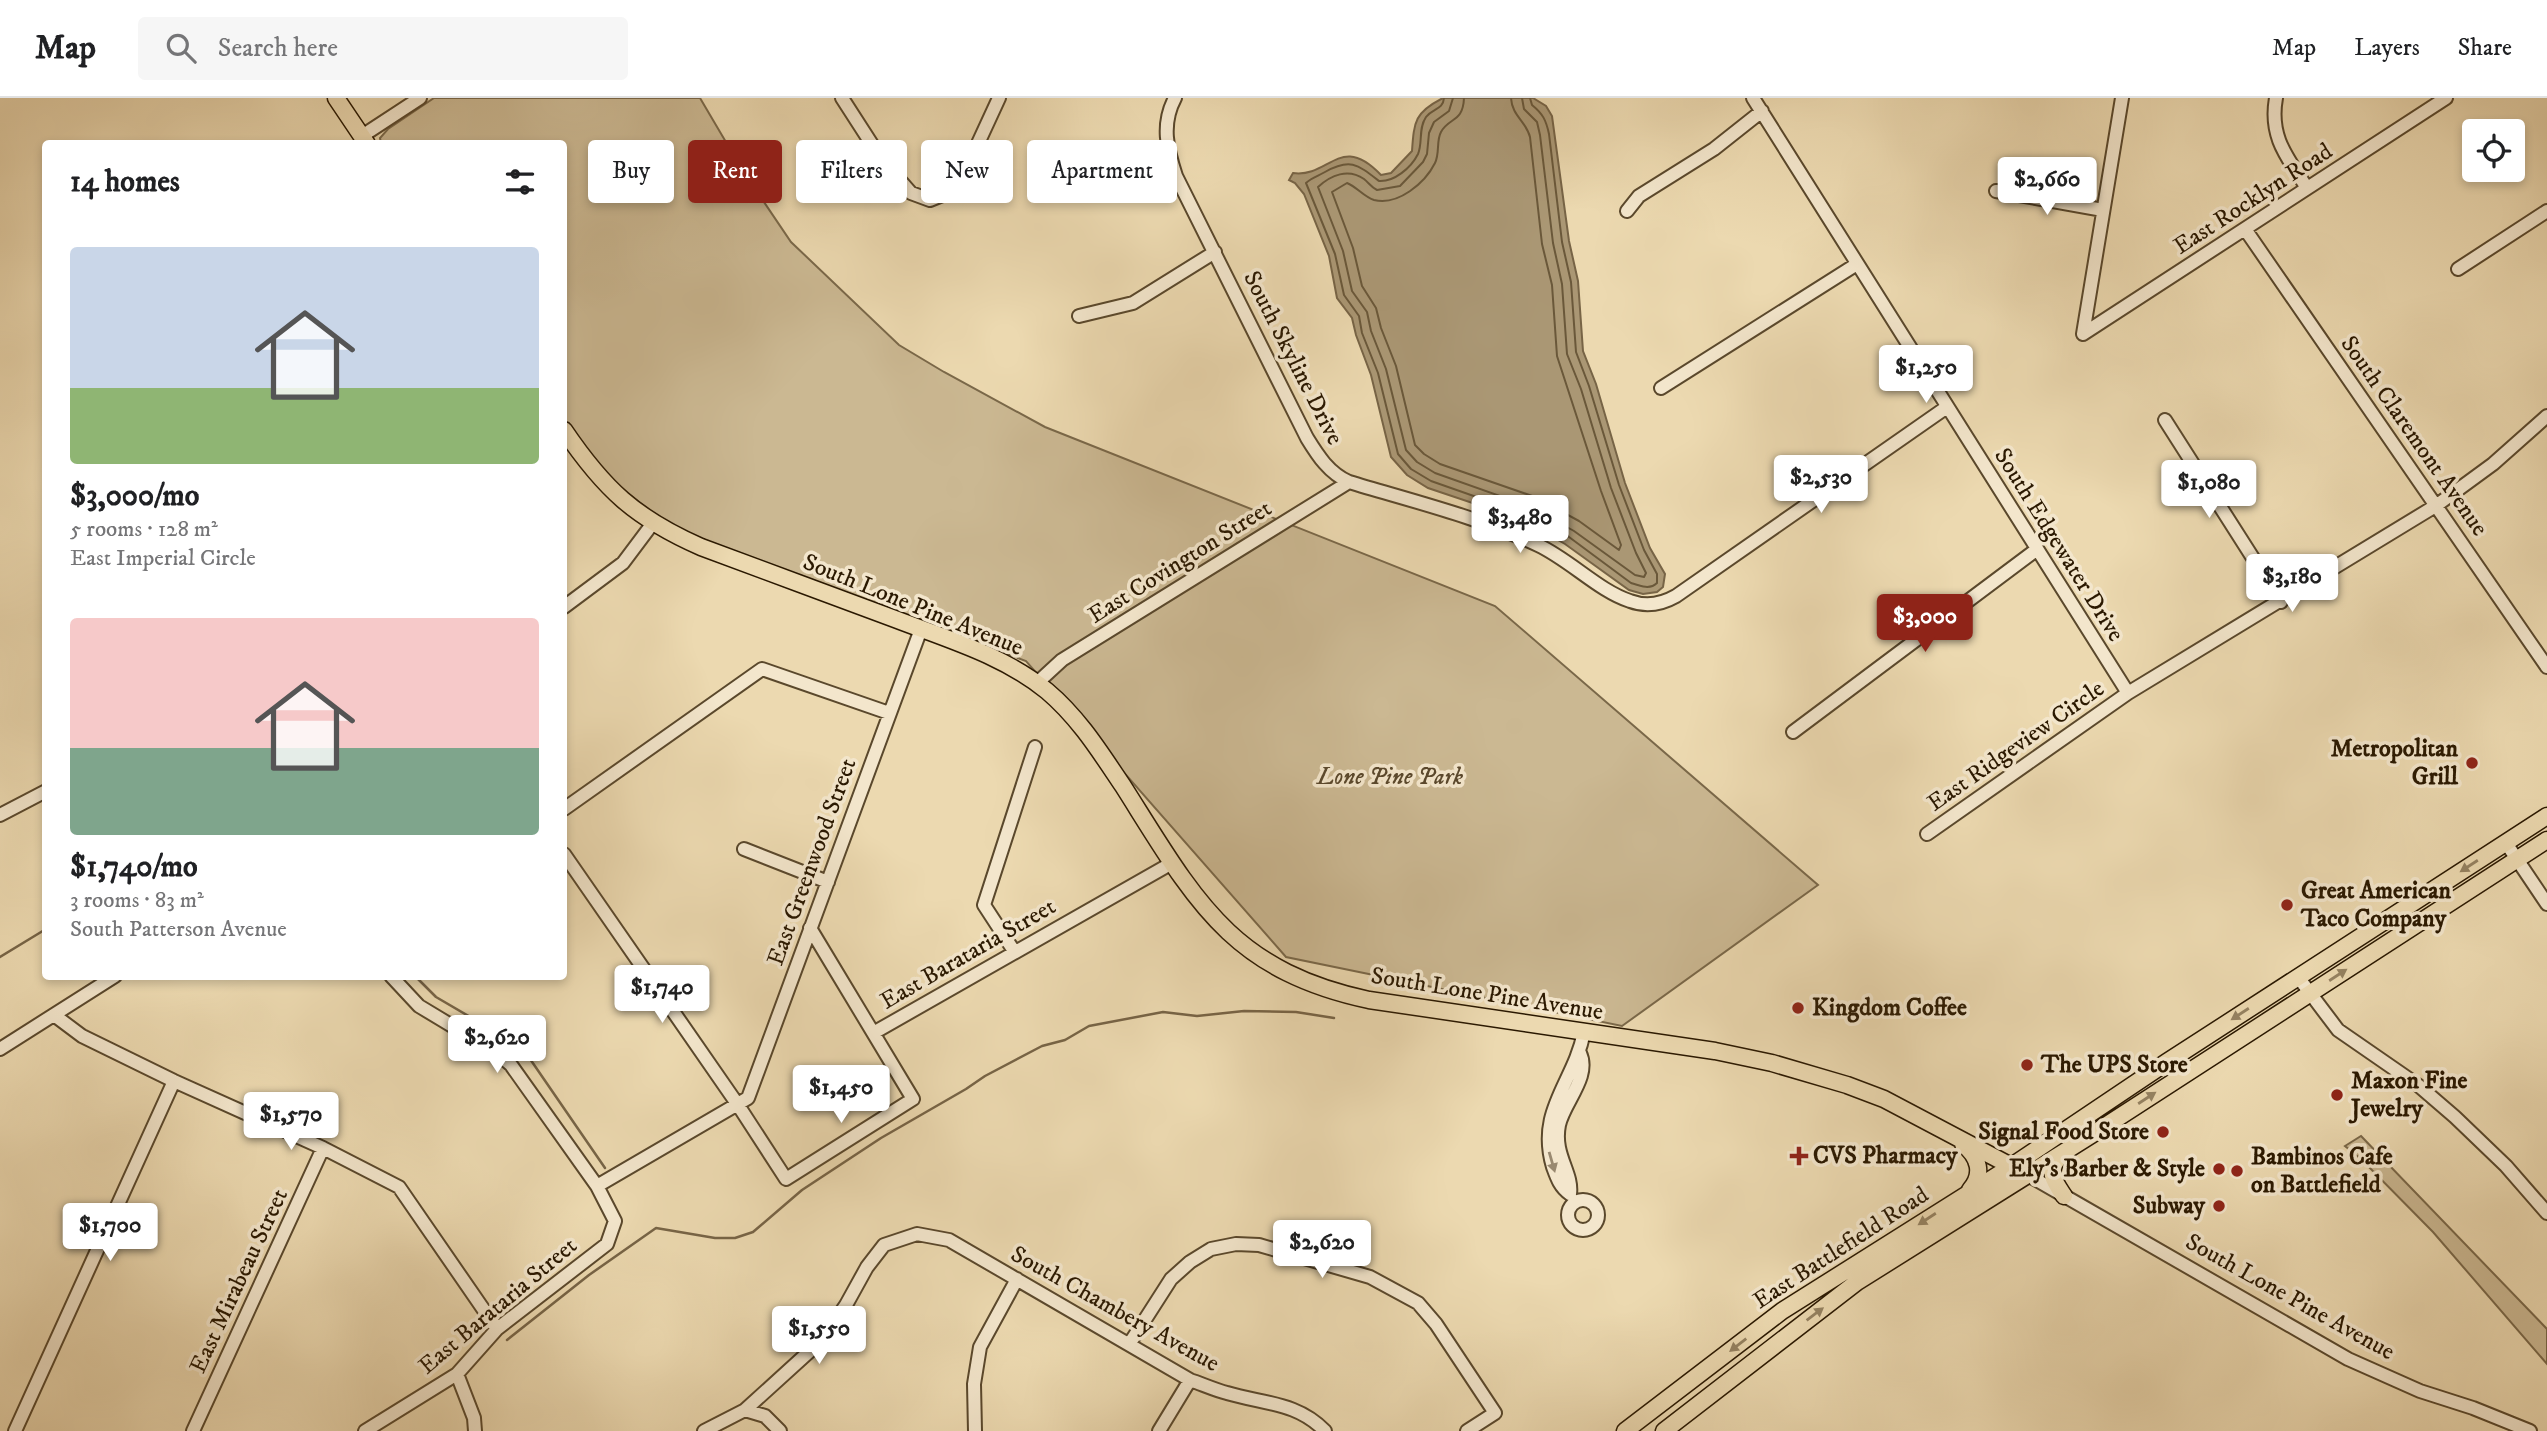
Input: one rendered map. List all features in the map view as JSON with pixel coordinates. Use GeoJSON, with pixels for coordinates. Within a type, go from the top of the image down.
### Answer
{"type":"FeatureCollection","features":[{"type":"Feature","properties":{"kind":"main road"},"geometry":{"type":"LineString","coordinates":[[336,98],[364,140]]}},
{"type":"Feature","properties":{"kind":"main road","name":"South Lone Pine Avenue"},"geometry":{"type":"LineString","coordinates":[[567,434],[604,484],[633,510],[653,523],[701,547],[986,653],[1037,683],[1059,701],[1088,733],[1172,863],[1205,908],[1236,940],[1260,958],[1301,980],[1369,1000],[1715,1051],[1791,1068],[1884,1099],[2028,1175]]}},
{"type":"Feature","properties":{"kind":"main road","name":"East Battlefield Road"},"geometry":{"type":"LineString","coordinates":[[1625,1431],[1782,1311],[2012,1166],[2092,1111],[2547,816]]}},
{"type":"Feature","properties":{"kind":"main road","name":"East Battlefield Road"},"geometry":{"type":"LineString","coordinates":[[1664,1431],[1857,1282],[2028,1175],[2547,840]]}},
{"type":"Feature","properties":{"kind":"main road"},"geometry":{"type":"LineString","coordinates":[[1947,1132],[1967,1147],[1979,1167],[1978,1177],[1965,1195]]}},
{"type":"Feature","properties":{"kind":"main road"},"geometry":{"type":"LineString","coordinates":[[2064,1196],[2052,1175],[2052,1167],[2065,1151]]}},
{"type":"Feature","properties":{"kind":"street"},"geometry":{"type":"LineString","coordinates":[[364,140],[420,98]]}},
{"type":"Feature","properties":{"kind":"street"},"geometry":{"type":"LineString","coordinates":[[842,98],[882,160],[911,193],[930,200],[957,189],[999,98]]}},
{"type":"Feature","properties":{"kind":"street","name":"South Edgewater Drive"},"geometry":{"type":"LineString","coordinates":[[1753,98],[2128,693]]}},
{"type":"Feature","properties":{"kind":"street"},"geometry":{"type":"LineString","coordinates":[[1996,191],[2103,210],[2122,98]]}},
{"type":"Feature","properties":{"kind":"street"},"geometry":{"type":"LineString","coordinates":[[2276,98],[2273,116],[2276,135],[2307,188]]}},
{"type":"Feature","properties":{"kind":"street","name":"East Rocklyn Road"},"geometry":{"type":"LineString","coordinates":[[2103,210],[2082,334],[2446,98]]}},
{"type":"Feature","properties":{"kind":"street","name":"South Skyline Drive"},"geometry":{"type":"LineString","coordinates":[[1172,103],[1165,145],[1176,176],[1312,447],[1330,470],[1349,482],[1452,513],[1525,539],[1568,561],[1628,601],[1650,604],[1664,602],[1676,596],[1947,407]]}},
{"type":"Feature","properties":{"kind":"street"},"geometry":{"type":"LineString","coordinates":[[1627,211],[1639,196],[1714,149],[1762,111]]}},
{"type":"Feature","properties":{"kind":"street"},"geometry":{"type":"LineString","coordinates":[[2458,269],[2547,211]]}},
{"type":"Feature","properties":{"kind":"street","name":"South Claremont Avenue"},"geometry":{"type":"LineString","coordinates":[[2245,229],[2547,667]]}},
{"type":"Feature","properties":{"kind":"street"},"geometry":{"type":"LineString","coordinates":[[1079,316],[1133,303],[1214,252]]}},
{"type":"Feature","properties":{"kind":"street"},"geometry":{"type":"LineString","coordinates":[[1661,388],[1857,264]]}},
{"type":"Feature","properties":{"kind":"street","name":"East Ridgeview Circle"},"geometry":{"type":"LineString","coordinates":[[1927,834],[2128,693],[2437,505],[2493,464],[2547,416]]}},
{"type":"Feature","properties":{"kind":"street"},"geometry":{"type":"LineString","coordinates":[[2165,420],[2281,602]]}},
{"type":"Feature","properties":{"kind":"street","name":"East Covington Street"},"geometry":{"type":"LineString","coordinates":[[1037,683],[1062,660],[1349,482]]}},
{"type":"Feature","properties":{"kind":"street"},"geometry":{"type":"LineString","coordinates":[[567,605],[623,563],[653,523]]}},
{"type":"Feature","properties":{"kind":"street"},"geometry":{"type":"LineString","coordinates":[[1793,732],[2036,550]]}},
{"type":"Feature","properties":{"kind":"street","name":"East Greenwood Street"},"geometry":{"type":"LineString","coordinates":[[738,1105],[748,1098],[921,629]]}},
{"type":"Feature","properties":{"kind":"street"},"geometry":{"type":"LineString","coordinates":[[567,807],[762,669],[890,713]]}},
{"type":"Feature","properties":{"kind":"street"},"geometry":{"type":"LineString","coordinates":[[1014,951],[984,905],[1035,747]]}},
{"type":"Feature","properties":{"kind":"street"},"geometry":{"type":"LineString","coordinates":[[0,815],[42,794]]}},
{"type":"Feature","properties":{"kind":"street"},"geometry":{"type":"LineString","coordinates":[[2506,843],[2547,904]]}},
{"type":"Feature","properties":{"kind":"street"},"geometry":{"type":"LineString","coordinates":[[744,849],[828,883]]}},
{"type":"Feature","properties":{"kind":"street"},"geometry":{"type":"LineString","coordinates":[[567,858],[738,1105],[597,1186]]}},
{"type":"Feature","properties":{"kind":"street","name":"East Barataria Street"},"geometry":{"type":"LineString","coordinates":[[738,1105],[786,1179],[913,1099],[874,1032],[1172,863]]}},
{"type":"Feature","properties":{"kind":"street"},"geometry":{"type":"LineString","coordinates":[[810,928],[874,1032]]}},
{"type":"Feature","properties":{"kind":"street"},"geometry":{"type":"LineString","coordinates":[[2298,977],[2344,1035],[2419,1086],[2473,1133],[2547,1213]]}},
{"type":"Feature","properties":{"kind":"street"},"geometry":{"type":"LineString","coordinates":[[0,1049],[109,980]]}},
{"type":"Feature","properties":{"kind":"street","name":"East Barataria Street"},"geometry":{"type":"LineString","coordinates":[[365,1431],[457,1374],[497,1329],[607,1244],[615,1222],[597,1186],[511,1065],[497,1053],[419,1006],[395,980]]}},
{"type":"Feature","properties":{"kind":"street"},"geometry":{"type":"LineString","coordinates":[[54,1015],[82,1036],[174,1082],[323,1148],[399,1186],[497,1329]]}},
{"type":"Feature","properties":{"kind":"street"},"geometry":{"type":"LineString","coordinates":[[1572,1198],[1562,1189],[1549,1152],[1553,1131],[1550,1115],[1577,1070],[1574,1060],[1580,1053],[1584,1032]]}},
{"type":"Feature","properties":{"kind":"street"},"geometry":{"type":"LineString","coordinates":[[15,1431],[174,1082]]}},
{"type":"Feature","properties":{"kind":"street","name":"East Mirabeau Street"},"geometry":{"type":"LineString","coordinates":[[193,1431],[323,1148]]}},
{"type":"Feature","properties":{"kind":"street","name":"South Lone Pine Avenue"},"geometry":{"type":"LineString","coordinates":[[2028,1175],[2348,1359],[2420,1391],[2473,1408],[2530,1431]]}},
{"type":"Feature","properties":{"kind":"street","name":"South Chambery Avenue"},"geometry":{"type":"LineString","coordinates":[[746,1410],[822,1340],[846,1305],[867,1266],[884,1245],[917,1234],[949,1240],[1190,1380],[1227,1393],[1296,1409],[1314,1419],[1325,1431]]}},
{"type":"Feature","properties":{"kind":"street"},"geometry":{"type":"LineString","coordinates":[[1130,1343],[1171,1279],[1190,1262],[1211,1250],[1236,1244],[1259,1245],[1370,1277],[1418,1303],[1436,1324],[1495,1413],[1467,1431]]}},
{"type":"Feature","properties":{"kind":"street"},"geometry":{"type":"LineString","coordinates":[[975,1431],[974,1384],[980,1347],[1017,1279]]}},
{"type":"Feature","properties":{"kind":"street"},"geometry":{"type":"LineString","coordinates":[[457,1374],[474,1418],[474,1431]]}},
{"type":"Feature","properties":{"kind":"street"},"geometry":{"type":"LineString","coordinates":[[1159,1431],[1190,1380]]}},
{"type":"Feature","properties":{"kind":"street"},"geometry":{"type":"LineString","coordinates":[[704,1431],[746,1410],[765,1416],[780,1431]]}},
{"type":"Feature","properties":{"kind":"green space","name":"Lone Pine Park"},"geometry":{"type":"Polygon","coordinates":[[[434,98],[700,98],[725,140],[688,140],[688,203],[765,203],[791,242],[899,345],[1045,427],[1495,606],[1818,885],[1622,1026],[1286,957],[1026,661],[708,544],[663,521],[604,475],[567,423],[567,140],[380,138],[388,129],[434,98]]]}},
{"type":"Feature","properties":{"kind":"green space"},"geometry":{"type":"Polygon","coordinates":[[[2361,1136],[2547,1329],[2547,1364],[2433,1232],[2345,1146],[2361,1136]]]}},
{"type":"Feature","properties":{"kind":"water"},"geometry":{"type":"Polygon","coordinates":[[[1443,98],[1533,98],[1546,106],[1552,116],[1569,241],[1578,281],[1583,351],[1596,384],[1625,483],[1650,548],[1665,574],[1663,587],[1657,592],[1643,594],[1629,590],[1565,544],[1523,520],[1428,488],[1407,475],[1391,457],[1371,375],[1352,318],[1337,298],[1329,256],[1304,194],[1289,180],[1293,173],[1306,173],[1345,157],[1355,157],[1367,163],[1381,175],[1391,173],[1412,151],[1415,125],[1421,113],[1443,98]]]}},
{"type":"Feature","properties":{"kind":"waterway"},"geometry":{"type":"LineString","coordinates":[[0,957],[42,931]]}},
{"type":"Feature","properties":{"kind":"waterway"},"geometry":{"type":"LineString","coordinates":[[419,980],[436,997],[501,1035],[528,1056],[605,1168]]}},
{"type":"Feature","properties":{"kind":"waterway"},"geometry":{"type":"LineString","coordinates":[[507,1340],[589,1275],[656,1228],[715,1238],[735,1238],[753,1232],[802,1190],[881,1138],[985,1076],[1042,1046],[1065,1040],[1089,1026],[1163,1012],[1197,1016],[1244,1011],[1296,1012],[1334,1018]]}},
{"type":"Feature","properties":{"kind":"place","name":"Metropolitan Grill"},"geometry":{"type":"Point","coordinates":[2472,763]}},
{"type":"Feature","properties":{"kind":"place","name":"Great American Taco Company"},"geometry":{"type":"Point","coordinates":[2287,905]}},
{"type":"Feature","properties":{"kind":"place","name":"Kingdom Coffee"},"geometry":{"type":"Point","coordinates":[1798,1008]}},
{"type":"Feature","properties":{"kind":"place","name":"The UPS Store"},"geometry":{"type":"Point","coordinates":[2027,1065]}},
{"type":"Feature","properties":{"kind":"place","name":"Maxon Fine Jewelry"},"geometry":{"type":"Point","coordinates":[2337,1095]}},
{"type":"Feature","properties":{"kind":"place","name":"Signal Food Store"},"geometry":{"type":"Point","coordinates":[2163,1132]}},
{"type":"Feature","properties":{"kind":"place","name":"CVS Pharmacy"},"geometry":{"type":"Point","coordinates":[1799,1156]}},
{"type":"Feature","properties":{"kind":"place","name":"Ely's Barber & Style"},"geometry":{"type":"Point","coordinates":[2219,1169]}},
{"type":"Feature","properties":{"kind":"place","name":"Bambinos Cafe on Battlefield"},"geometry":{"type":"Point","coordinates":[2237,1171]}},
{"type":"Feature","properties":{"kind":"place","name":"Subway"},"geometry":{"type":"Point","coordinates":[2219,1206]}}]}
